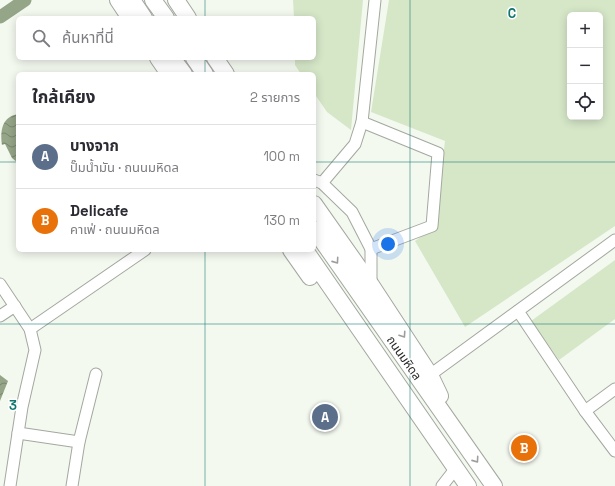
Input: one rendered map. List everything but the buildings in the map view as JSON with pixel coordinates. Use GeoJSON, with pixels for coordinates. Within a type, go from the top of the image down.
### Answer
{"type":"FeatureCollection","features":[{"type":"Feature","properties":{"kind":"main road"},"geometry":{"type":"LineString","coordinates":[[118,0],[129,16]]}},
{"type":"Feature","properties":{"kind":"main road"},"geometry":{"type":"LineString","coordinates":[[132,0],[143,16]]}},
{"type":"Feature","properties":{"kind":"main road"},"geometry":{"type":"LineString","coordinates":[[154,0],[165,16]]}},
{"type":"Feature","properties":{"kind":"main road"},"geometry":{"type":"LineString","coordinates":[[176,0],[187,16]]}},
{"type":"Feature","properties":{"kind":"main road"},"geometry":{"type":"LineString","coordinates":[[159,60],[168,72]]}},
{"type":"Feature","properties":{"kind":"main road"},"geometry":{"type":"LineString","coordinates":[[174,60],[182,72]]}},
{"type":"Feature","properties":{"kind":"main road"},"geometry":{"type":"LineString","coordinates":[[195,60],[204,72]]}},
{"type":"Feature","properties":{"kind":"main road"},"geometry":{"type":"LineString","coordinates":[[216,60],[225,72]]}},
{"type":"Feature","properties":{"kind":"main road"},"geometry":{"type":"LineString","coordinates":[[316,207],[371,285],[430,375],[458,435]]}},
{"type":"Feature","properties":{"kind":"main road","name":"ถนนมหิดล"},"geometry":{"type":"LineString","coordinates":[[316,232],[494,486]]}},
{"type":"Feature","properties":{"kind":"main road"},"geometry":{"type":"LineString","coordinates":[[292,252],[400,401],[437,442]]}},
{"type":"Feature","properties":{"kind":"main road","name":"ถนนมหิดล"},"geometry":{"type":"LineString","coordinates":[[306,252],[468,486]]}},
{"type":"Feature","properties":{"kind":"street"},"geometry":{"type":"LineString","coordinates":[[371,285],[371,249],[352,212],[318,181],[355,144],[362,122],[375,0]]}},
{"type":"Feature","properties":{"kind":"street"},"geometry":{"type":"LineString","coordinates":[[362,122],[438,153],[432,226],[371,249]]}},
{"type":"Feature","properties":{"kind":"street"},"geometry":{"type":"LineString","coordinates":[[430,375],[615,240]]}},
{"type":"Feature","properties":{"kind":"street"},"geometry":{"type":"LineString","coordinates":[[30,329],[142,252]]}},
{"type":"Feature","properties":{"kind":"street"},"geometry":{"type":"LineString","coordinates":[[0,284],[30,329],[35,350],[18,433],[10,486]]}},
{"type":"Feature","properties":{"kind":"street"},"geometry":{"type":"LineString","coordinates":[[0,316],[15,306]]}},
{"type":"Feature","properties":{"kind":"street"},"geometry":{"type":"LineString","coordinates":[[518,311],[585,411],[615,452]]}},
{"type":"Feature","properties":{"kind":"street"},"geometry":{"type":"LineString","coordinates":[[72,486],[79,442],[96,374]]}},
{"type":"Feature","properties":{"kind":"street"},"geometry":{"type":"LineString","coordinates":[[585,411],[615,389]]}},
{"type":"Feature","properties":{"kind":"street"},"geometry":{"type":"LineString","coordinates":[[18,433],[79,442]]}},
{"type":"Feature","properties":{"kind":"street"},"geometry":{"type":"LineString","coordinates":[[442,486],[456,468]]}},
{"type":"Feature","properties":{"kind":"shaded area"},"geometry":{"type":"Polygon","coordinates":[[[293,0],[363,0],[351,130],[327,112],[316,96],[316,72],[300,72],[295,65],[295,60],[316,60],[316,16],[294,16],[293,0]]]}},
{"type":"Feature","properties":{"kind":"shaded area"},"geometry":{"type":"Polygon","coordinates":[[[389,0],[615,0],[615,226],[465,327],[415,241],[435,227],[445,141],[371,112],[389,0]]]}},
{"type":"Feature","properties":{"kind":"shaded area"},"geometry":{"type":"Polygon","coordinates":[[[615,260],[615,319],[559,360],[531,321],[615,260]]]}},
{"type":"Feature","properties":{"kind":"water"},"geometry":{"type":"Polygon","coordinates":[[[16,115],[16,161],[12,158],[5,144],[2,145],[1,134],[5,121],[16,115]]]}},
{"type":"Feature","properties":{"kind":"water"},"geometry":{"type":"Polygon","coordinates":[[[0,375],[8,381],[0,401],[0,375]]]}},
{"type":"Feature","properties":{"kind":"waterway"},"geometry":{"type":"LineString","coordinates":[[0,17],[25,0]]}},
{"type":"Feature","properties":{"kind":"place","name":"บางจาก"},"geometry":{"type":"Point","coordinates":[325,417]}},
{"type":"Feature","properties":{"kind":"place","name":"Delicafe"},"geometry":{"type":"Point","coordinates":[524,448]}}]}
